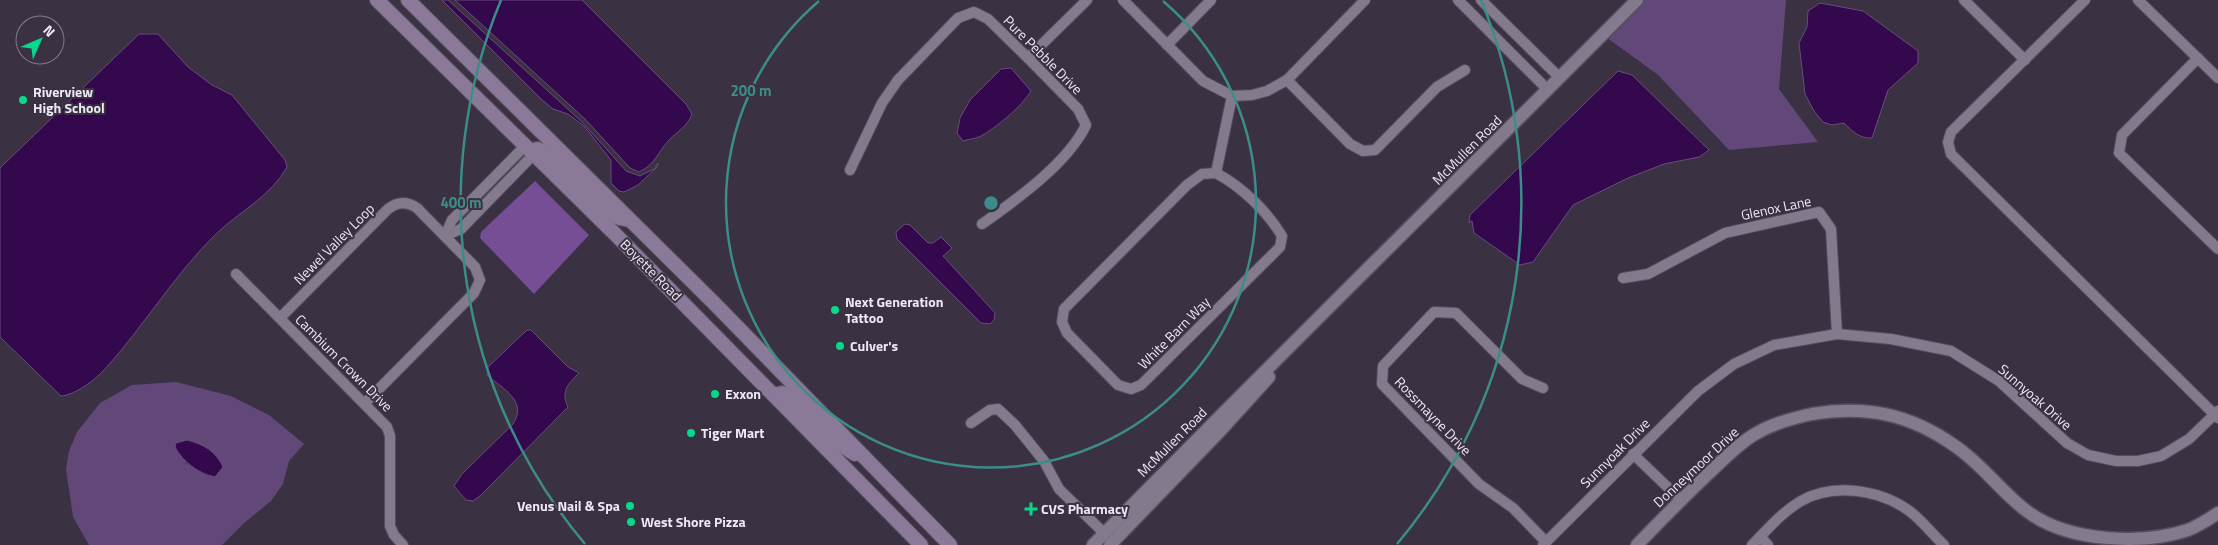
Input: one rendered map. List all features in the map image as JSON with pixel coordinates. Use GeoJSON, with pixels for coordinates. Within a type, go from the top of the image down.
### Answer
{"type":"FeatureCollection","features":[{"type":"Feature","properties":{"kind":"main road","name":"Boyette Road"},"geometry":{"type":"LineString","coordinates":[[377,0],[530,148],[921,545]]}},
{"type":"Feature","properties":{"kind":"main road","name":"Boyette Road"},"geometry":{"type":"LineString","coordinates":[[408,0],[714,303],[950,545]]}},
{"type":"Feature","properties":{"kind":"main road"},"geometry":{"type":"LineString","coordinates":[[530,148],[546,153],[562,165],[615,216],[632,221]]}},
{"type":"Feature","properties":{"kind":"main road"},"geometry":{"type":"LineString","coordinates":[[769,359],[774,395],[782,393],[790,397],[836,442],[851,453],[867,460]]}},
{"type":"Feature","properties":{"kind":"street"},"geometry":{"type":"LineString","coordinates":[[1028,58],[1087,0]]}},
{"type":"Feature","properties":{"kind":"street"},"geometry":{"type":"LineString","coordinates":[[1123,0],[1203,81],[1232,96],[1252,95],[1267,91],[1287,80],[1365,0]]}},
{"type":"Feature","properties":{"kind":"street"},"geometry":{"type":"LineString","coordinates":[[1167,44],[1211,0]]}},
{"type":"Feature","properties":{"kind":"street"},"geometry":{"type":"LineString","coordinates":[[1458,0],[1548,90]]}},
{"type":"Feature","properties":{"kind":"street"},"geometry":{"type":"LineString","coordinates":[[1481,0],[1560,78]]}},
{"type":"Feature","properties":{"kind":"street","name":"McMullen Road"},"geometry":{"type":"LineString","coordinates":[[1093,545],[1107,539],[1318,320],[1637,0]]}},
{"type":"Feature","properties":{"kind":"street"},"geometry":{"type":"LineString","coordinates":[[1964,0],[2025,60]]}},
{"type":"Feature","properties":{"kind":"street","name":"Sunnyoak Drive"},"geometry":{"type":"LineString","coordinates":[[1544,544],[1698,391],[1734,364],[1774,345],[1837,334],[1891,339],[1951,351],[1999,381],[2067,443],[2088,455],[2116,461],[2138,461],[2161,456],[2189,439],[2217,415],[1952,154],[1948,142],[1951,132],[2085,0]]}},
{"type":"Feature","properties":{"kind":"street"},"geometry":{"type":"LineString","coordinates":[[2138,0],[2218,78]]}},
{"type":"Feature","properties":{"kind":"street","name":"Pure Pebble Drive"},"geometry":{"type":"LineString","coordinates":[[850,170],[882,103],[898,80],[958,18],[974,12],[988,19],[1028,58],[1078,109],[1086,124],[1079,140],[1025,194],[982,224]]}},
{"type":"Feature","properties":{"kind":"street"},"geometry":{"type":"LineString","coordinates":[[2198,58],[2122,135],[2119,153],[2218,249]]}},
{"type":"Feature","properties":{"kind":"street"},"geometry":{"type":"LineString","coordinates":[[1287,80],[1350,144],[1363,150],[1375,150],[1437,88],[1465,70]]}},
{"type":"Feature","properties":{"kind":"street"},"geometry":{"type":"LineString","coordinates":[[1216,172],[1232,96]]}},
{"type":"Feature","properties":{"kind":"street"},"geometry":{"type":"LineString","coordinates":[[445,236],[461,229],[530,148]]}},
{"type":"Feature","properties":{"kind":"street","name":"White Barn Way"},"geometry":{"type":"LineString","coordinates":[[1216,172],[1232,181],[1274,222],[1282,236],[1280,247],[1141,385],[1131,389],[1118,385],[1067,333],[1062,322],[1064,309],[1187,185],[1202,174],[1216,172]]}},
{"type":"Feature","properties":{"kind":"street","name":"Newel Valley Loop"},"geometry":{"type":"LineString","coordinates":[[280,318],[393,205],[406,202],[412,204],[445,236],[475,267],[480,280],[478,287],[474,294],[365,402]]}},
{"type":"Feature","properties":{"kind":"street","name":"Glenox Lane"},"geometry":{"type":"LineString","coordinates":[[1623,278],[1648,274],[1725,233],[1819,212],[1831,229],[1837,334]]}},
{"type":"Feature","properties":{"kind":"street","name":"Cambium Crown Drive"},"geometry":{"type":"LineString","coordinates":[[236,274],[365,402],[389,431],[390,526],[394,535],[403,545]]}},
{"type":"Feature","properties":{"kind":"street","name":"Rossmayne Drive"},"geometry":{"type":"LineString","coordinates":[[1543,388],[1522,379],[1456,313],[1434,312],[1383,366],[1382,384],[1479,484],[1513,508],[1544,544]]}},
{"type":"Feature","properties":{"kind":"street"},"geometry":{"type":"LineString","coordinates":[[971,423],[990,410],[998,409],[1015,425],[1044,461],[1054,481],[1063,493],[1107,539]]}},
{"type":"Feature","properties":{"kind":"street","name":"Donneymoor Drive"},"geometry":{"type":"LineString","coordinates":[[1637,545],[1735,448],[1756,433],[1794,418],[1835,410],[1863,410],[1896,416],[1930,430],[1957,447],[2029,513],[2055,526],[2084,536],[2116,540],[2159,541],[2188,530],[2218,513]]}},
{"type":"Feature","properties":{"kind":"street"},"geometry":{"type":"LineString","coordinates":[[1633,454],[1681,500]]}},
{"type":"Feature","properties":{"kind":"street"},"geometry":{"type":"LineString","coordinates":[[1752,545],[1786,511],[1802,501],[1818,495],[1840,491],[1861,491],[1886,498],[1908,510],[1944,545]]}},
{"type":"Feature","properties":{"kind":"street"},"geometry":{"type":"LineString","coordinates":[[1760,537],[1768,545]]}},
{"type":"Feature","properties":{"kind":"shaded area"},"geometry":{"type":"Polygon","coordinates":[[[442,0],[448,0],[582,122],[626,171],[640,176],[654,169],[658,163],[657,167],[638,185],[624,192],[619,191],[611,183],[611,160],[584,126],[568,114],[553,109],[541,99],[442,0]]]}},
{"type":"Feature","properties":{"kind":"shaded area"},"geometry":{"type":"Polygon","coordinates":[[[455,0],[582,0],[686,104],[692,114],[685,126],[669,140],[645,169],[639,172],[630,168],[585,119],[455,0]]]}},
{"type":"Feature","properties":{"kind":"shaded area"},"geometry":{"type":"Polygon","coordinates":[[[1643,0],[1786,0],[1779,89],[1818,142],[1729,150],[1658,75],[1606,37],[1643,0]]]}},
{"type":"Feature","properties":{"kind":"shaded area"},"geometry":{"type":"Polygon","coordinates":[[[1820,3],[1863,11],[1918,51],[1918,63],[1888,90],[1872,138],[1860,136],[1844,123],[1832,125],[1823,122],[1814,111],[1805,94],[1799,43],[1807,27],[1808,11],[1820,3]]]}},
{"type":"Feature","properties":{"kind":"shaded area"},"geometry":{"type":"Polygon","coordinates":[[[139,34],[158,34],[188,67],[212,85],[232,95],[285,160],[287,167],[264,195],[216,234],[186,266],[133,336],[101,373],[78,390],[61,396],[0,337],[0,168],[139,34]]]}},
{"type":"Feature","properties":{"kind":"shaded area"},"geometry":{"type":"Polygon","coordinates":[[[1011,68],[1031,91],[1008,117],[993,129],[979,137],[963,141],[957,133],[960,118],[970,100],[1001,69],[1011,68]]]}},
{"type":"Feature","properties":{"kind":"shaded area"},"geometry":{"type":"Polygon","coordinates":[[[1618,71],[1632,75],[1709,150],[1699,157],[1664,164],[1628,178],[1573,205],[1533,262],[1520,265],[1474,233],[1472,221],[1469,223],[1470,215],[1618,71]]]}},
{"type":"Feature","properties":{"kind":"shaded area"},"geometry":{"type":"Polygon","coordinates":[[[535,181],[589,235],[534,294],[480,238],[481,232],[535,181]]]}},
{"type":"Feature","properties":{"kind":"shaded area"},"geometry":{"type":"Polygon","coordinates":[[[905,224],[910,225],[928,243],[933,243],[941,237],[952,248],[943,256],[995,313],[994,320],[990,324],[981,323],[897,239],[896,232],[905,224]]]}},
{"type":"Feature","properties":{"kind":"shaded area"},"geometry":{"type":"Polygon","coordinates":[[[527,330],[531,330],[568,367],[579,373],[569,384],[565,392],[568,407],[481,495],[473,501],[466,500],[454,486],[462,474],[513,424],[517,416],[516,402],[512,396],[487,375],[488,367],[527,330]]]}},
{"type":"Feature","properties":{"kind":"shaded area"},"geometry":{"type":"Polygon","coordinates":[[[176,382],[231,396],[269,415],[304,444],[289,461],[283,484],[271,501],[243,524],[222,545],[89,545],[73,517],[66,469],[69,451],[77,432],[100,403],[132,385],[176,382]],[[187,440],[186,463],[208,476],[222,467],[213,453],[187,440]]]}},
{"type":"Feature","properties":{"kind":"shaded area"},"geometry":{"type":"Polygon","coordinates":[[[187,440],[204,446],[217,457],[223,467],[215,477],[197,470],[178,452],[175,447],[176,443],[187,440]]]}},
{"type":"Feature","properties":{"kind":"place","name":"Riverview High School"},"geometry":{"type":"Point","coordinates":[23,100]}},
{"type":"Feature","properties":{"kind":"place","name":"Next Generation Tattoo"},"geometry":{"type":"Point","coordinates":[835,310]}},
{"type":"Feature","properties":{"kind":"place","name":"Culver's"},"geometry":{"type":"Point","coordinates":[840,346]}},
{"type":"Feature","properties":{"kind":"place","name":"Exxon"},"geometry":{"type":"Point","coordinates":[715,394]}},
{"type":"Feature","properties":{"kind":"place","name":"Tiger Mart"},"geometry":{"type":"Point","coordinates":[691,433]}},
{"type":"Feature","properties":{"kind":"place","name":"Venus Nail & Spa"},"geometry":{"type":"Point","coordinates":[630,506]}},
{"type":"Feature","properties":{"kind":"place","name":"CVS Pharmacy"},"geometry":{"type":"Point","coordinates":[1031,509]}},
{"type":"Feature","properties":{"kind":"place","name":"West Shore Pizza"},"geometry":{"type":"Point","coordinates":[631,522]}}]}
